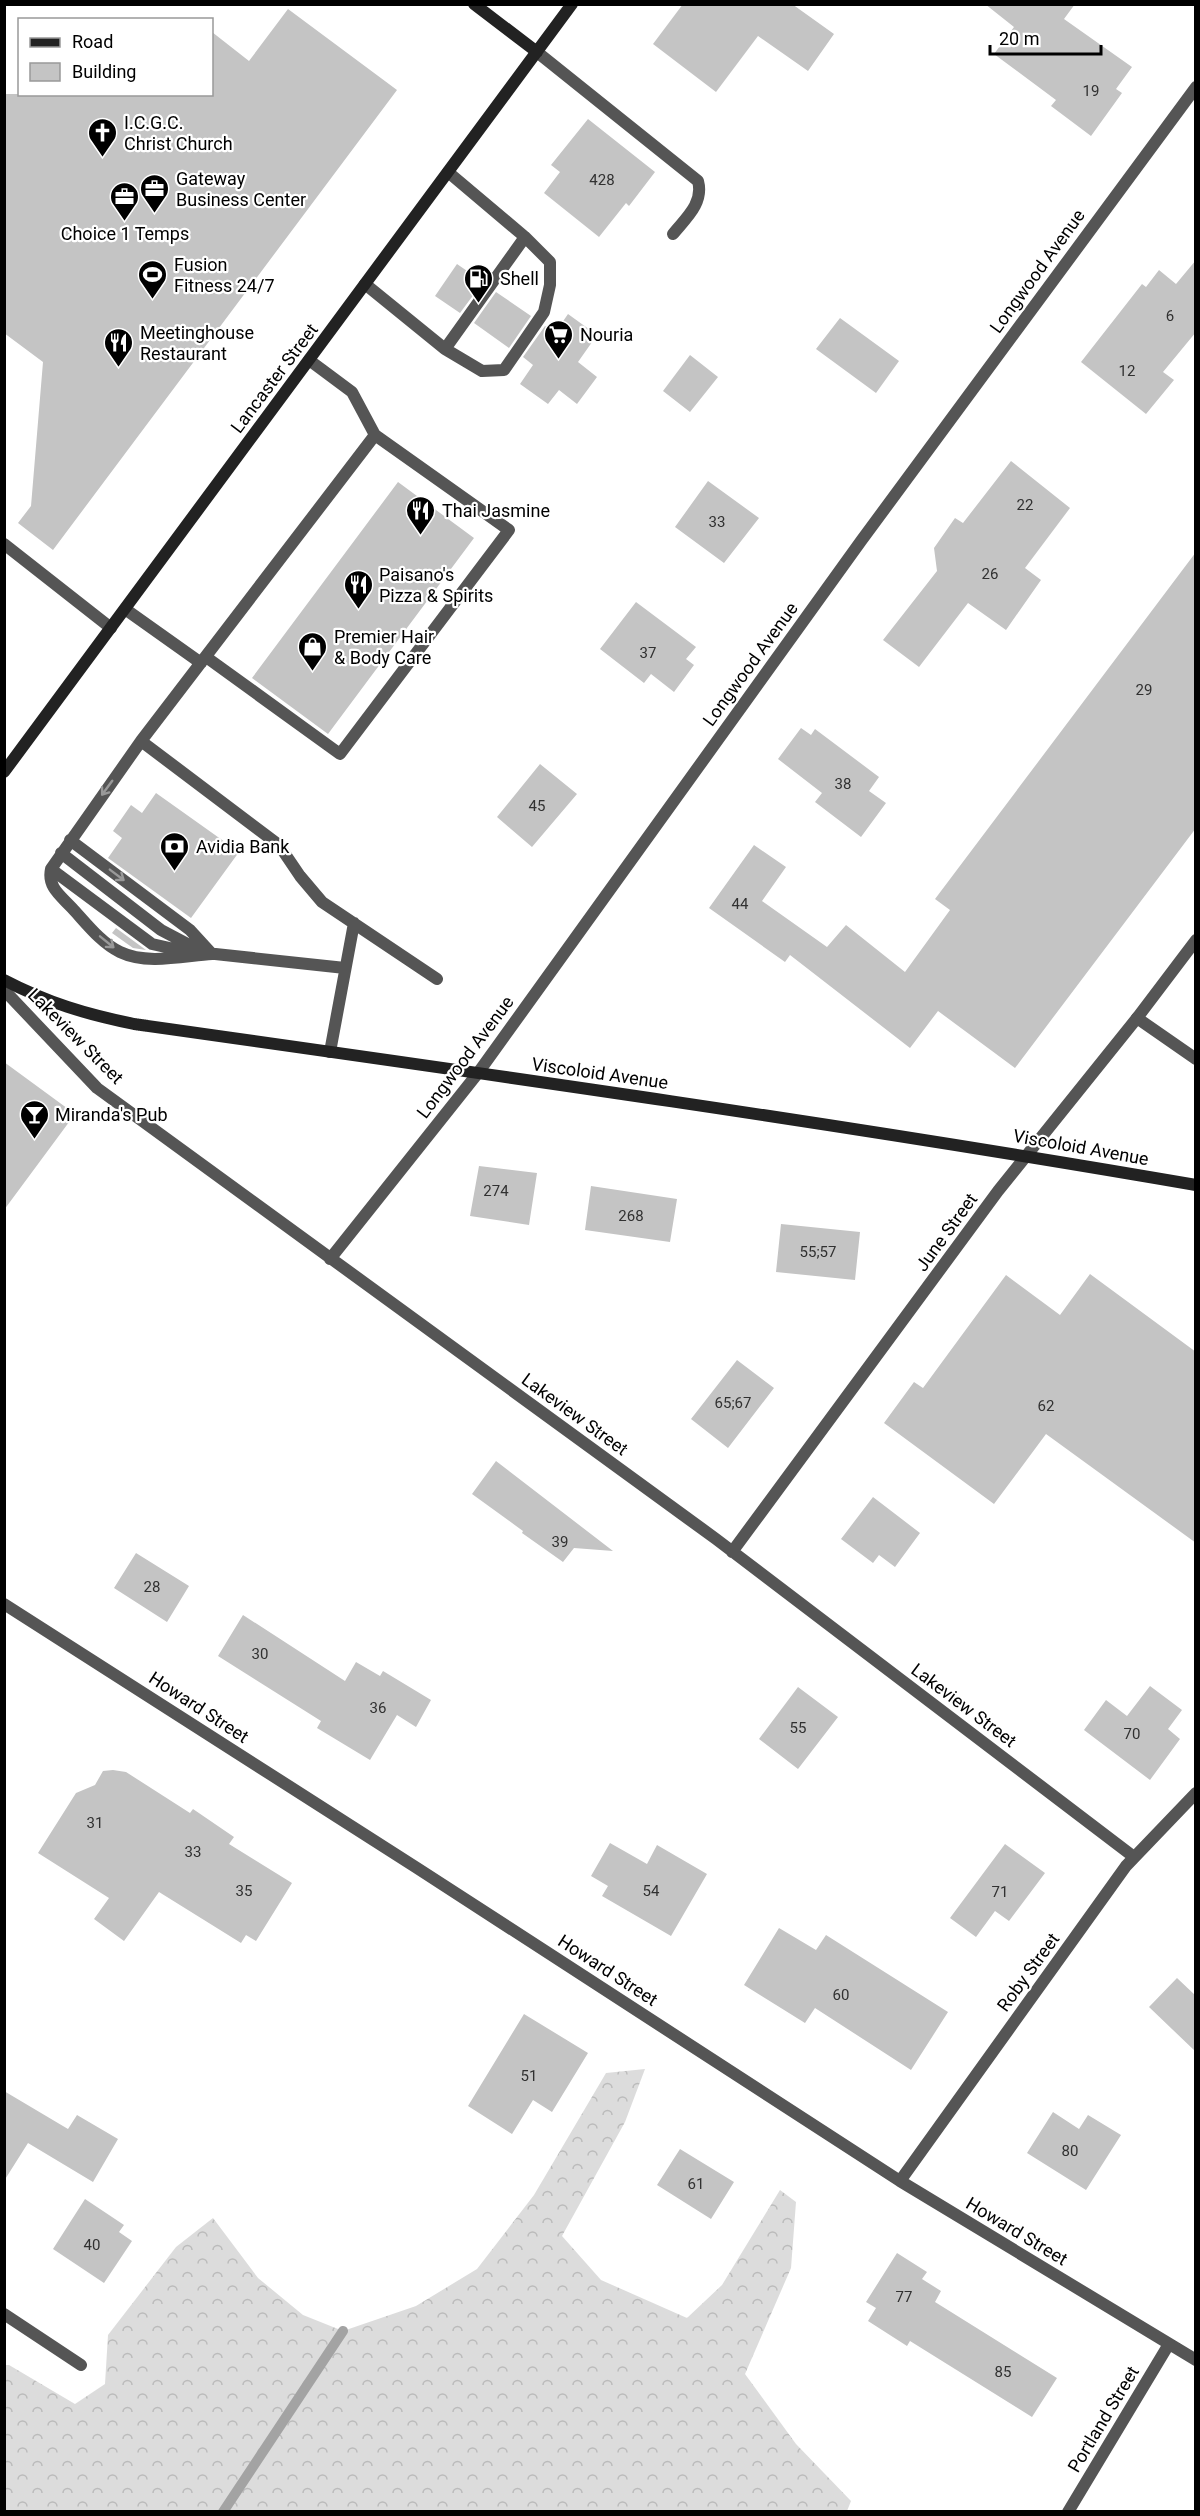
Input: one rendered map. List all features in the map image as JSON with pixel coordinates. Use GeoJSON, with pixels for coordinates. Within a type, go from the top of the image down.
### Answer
{"type":"FeatureCollection","features":[{"type":"Feature","properties":{"kind":"main road"},"geometry":{"type":"LineString","coordinates":[[474,4],[537,52]]}},
{"type":"Feature","properties":{"kind":"main road","name":"Lancaster Street"},"geometry":{"type":"LineString","coordinates":[[4,772],[572,4]]}},
{"type":"Feature","properties":{"kind":"main road","name":"Viscoloid Avenue"},"geometry":{"type":"LineString","coordinates":[[4,980],[40,999],[86,1014],[134,1024],[478,1073],[1026,1156],[1196,1185]]}},
{"type":"Feature","properties":{"kind":"street"},"geometry":{"type":"LineString","coordinates":[[537,52],[698,181],[701,192],[696,207],[673,234]]}},
{"type":"Feature","properties":{"kind":"street","name":"Longwood Avenue"},"geometry":{"type":"LineString","coordinates":[[330,1259],[478,1073],[861,541],[1196,87]]}},
{"type":"Feature","properties":{"kind":"street"},"geometry":{"type":"LineString","coordinates":[[365,284],[445,349],[482,371],[504,370],[544,312],[550,285],[550,262],[525,237],[448,172]]}},
{"type":"Feature","properties":{"kind":"street"},"geometry":{"type":"LineString","coordinates":[[445,349],[525,237]]}},
{"type":"Feature","properties":{"kind":"street"},"geometry":{"type":"LineString","coordinates":[[125,609],[340,754],[509,530],[375,435],[352,392],[309,360]]}},
{"type":"Feature","properties":{"kind":"street"},"geometry":{"type":"LineString","coordinates":[[212,954],[155,959],[133,957],[120,952],[99,936],[54,889],[49,876],[51,869],[141,741],[375,435]]}},
{"type":"Feature","properties":{"kind":"street"},"geometry":{"type":"LineString","coordinates":[[4,544],[111,628]]}},
{"type":"Feature","properties":{"kind":"street"},"geometry":{"type":"LineString","coordinates":[[141,741],[279,845],[300,876],[322,902],[437,979]]}},
{"type":"Feature","properties":{"kind":"street"},"geometry":{"type":"LineString","coordinates":[[70,840],[181,922],[212,954]]}},
{"type":"Feature","properties":{"kind":"street"},"geometry":{"type":"LineString","coordinates":[[61,853],[162,930],[190,947],[212,954]]}},
{"type":"Feature","properties":{"kind":"street"},"geometry":{"type":"LineString","coordinates":[[51,869],[152,944],[173,951],[345,968]]}},
{"type":"Feature","properties":{"kind":"street"},"geometry":{"type":"LineString","coordinates":[[330,1052],[354,923]]}},
{"type":"Feature","properties":{"kind":"street","name":"June Street"},"geometry":{"type":"LineString","coordinates":[[732,1552],[1026,1156],[1137,1018],[1196,940]]}},
{"type":"Feature","properties":{"kind":"street","name":"Lakeview Street"},"geometry":{"type":"LineString","coordinates":[[4,990],[97,1088],[732,1552],[1134,1857]]}},
{"type":"Feature","properties":{"kind":"street"},"geometry":{"type":"LineString","coordinates":[[1137,1018],[1196,1059]]}},
{"type":"Feature","properties":{"kind":"street","name":"Howard Street"},"geometry":{"type":"LineString","coordinates":[[4,1604],[900,2181],[1196,2360]]}},
{"type":"Feature","properties":{"kind":"street","name":"Roby Street"},"geometry":{"type":"LineString","coordinates":[[900,2181],[1134,1857],[1196,1793]]}},
{"type":"Feature","properties":{"kind":"street"},"geometry":{"type":"LineString","coordinates":[[4,2314],[81,2365]]}},
{"type":"Feature","properties":{"kind":"street","name":"Portland Street"},"geometry":{"type":"LineString","coordinates":[[1068,2511],[1169,2344]]}},
{"type":"Feature","properties":{"kind":"green space"},"geometry":{"type":"Polygon","coordinates":[[[645,2069],[625,2122],[562,2236],[601,2280],[687,2318],[722,2285],[780,2190],[796,2202],[791,2268],[745,2374],[796,2444],[851,2501],[847,2511],[5,2511],[5,2365],[9,2365],[75,2404],[105,2384],[108,2335],[176,2247],[213,2218],[258,2278],[303,2315],[343,2331],[416,2306],[477,2269],[534,2195],[606,2073],[645,2069]]]}},
{"type":"Feature","properties":{"kind":"building"},"geometry":{"type":"Polygon","coordinates":[[[683,4],[792,4],[834,34],[808,71],[758,36],[716,92],[653,44],[683,4]]]}},
{"type":"Feature","properties":{"kind":"building"},"geometry":{"type":"Polygon","coordinates":[[[985,4],[1075,4],[1064,19],[1132,67],[1116,89],[1122,93],[1091,136],[1051,106],[1056,100],[994,54],[1014,27],[985,4]]]}},
{"type":"Feature","properties":{"kind":"building","name":"Gateway Business Center"},"geometry":{"type":"Polygon","coordinates":[[[288,9],[397,90],[53,550],[18,523],[31,506],[43,362],[4,333],[4,94],[18,94],[18,96],[213,96],[213,33],[249,61],[288,9]]]}},
{"type":"Feature","properties":{"kind":"building"},"geometry":{"type":"Polygon","coordinates":[[[588,119],[655,172],[629,206],[626,203],[599,237],[544,193],[560,172],[551,165],[588,119]]]}},
{"type":"Feature","properties":{"kind":"building"},"geometry":{"type":"Polygon","coordinates":[[[1196,260],[1196,332],[1163,372],[1174,380],[1146,414],[1081,362],[1142,284],[1146,287],[1159,270],[1176,284],[1196,260]]]}},
{"type":"Feature","properties":{"kind":"building"},"geometry":{"type":"Polygon","coordinates":[[[457,264],[483,282],[460,313],[435,296],[457,264]]]}},
{"type":"Feature","properties":{"kind":"building"},"geometry":{"type":"Polygon","coordinates":[[[496,292],[531,316],[509,348],[474,323],[496,292]]]}},
{"type":"Feature","properties":{"kind":"building","name":"Nouria"},"geometry":{"type":"Polygon","coordinates":[[[568,314],[597,335],[578,362],[597,377],[577,404],[559,390],[548,404],[520,384],[533,365],[523,357],[545,326],[555,333],[568,314]]]}},
{"type":"Feature","properties":{"kind":"building"},"geometry":{"type":"Polygon","coordinates":[[[840,318],[899,361],[876,393],[816,349],[840,318]]]}},
{"type":"Feature","properties":{"kind":"building"},"geometry":{"type":"Polygon","coordinates":[[[690,355],[718,377],[690,412],[663,391],[690,355]]]}},
{"type":"Feature","properties":{"kind":"building"},"geometry":{"type":"Polygon","coordinates":[[[1011,461],[1070,508],[1025,568],[1041,580],[1006,630],[968,603],[919,667],[883,640],[937,571],[934,548],[955,518],[963,523],[1011,461]]]}},
{"type":"Feature","properties":{"kind":"building"},"geometry":{"type":"Polygon","coordinates":[[[708,481],[759,518],[724,563],[675,527],[708,481]]]}},
{"type":"Feature","properties":{"kind":"building"},"geometry":{"type":"Polygon","coordinates":[[[398,482],[474,538],[328,734],[252,678],[398,482]]]}},
{"type":"Feature","properties":{"kind":"building"},"geometry":{"type":"Polygon","coordinates":[[[1196,552],[1196,828],[1015,1068],[938,1011],[910,1048],[790,955],[785,962],[709,908],[754,845],[786,867],[762,901],[827,947],[846,925],[905,972],[950,910],[935,899],[1196,552]]]}},
{"type":"Feature","properties":{"kind":"building"},"geometry":{"type":"Polygon","coordinates":[[[636,602],[696,647],[686,659],[694,665],[674,692],[651,674],[644,683],[600,649],[636,602]]]}},
{"type":"Feature","properties":{"kind":"building"},"geometry":{"type":"Polygon","coordinates":[[[801,728],[811,735],[815,729],[879,777],[869,791],[886,803],[861,837],[815,802],[822,793],[778,759],[801,728]]]}},
{"type":"Feature","properties":{"kind":"building"},"geometry":{"type":"Polygon","coordinates":[[[540,764],[577,794],[532,847],[497,817],[540,764]]]}},
{"type":"Feature","properties":{"kind":"building","name":"Avidia Bank"},"geometry":{"type":"Polygon","coordinates":[[[156,793],[239,852],[191,918],[108,858],[122,838],[113,831],[131,805],[142,813],[156,793]]]}},
{"type":"Feature","properties":{"kind":"building"},"geometry":{"type":"Polygon","coordinates":[[[116,928],[146,950],[133,948],[112,933],[116,928]]]}},
{"type":"Feature","properties":{"kind":"building","name":"Miranda's Pub"},"geometry":{"type":"Polygon","coordinates":[[[4,1062],[75,1114],[4,1210],[4,1062]]]}},
{"type":"Feature","properties":{"kind":"building"},"geometry":{"type":"Polygon","coordinates":[[[479,1166],[537,1173],[529,1225],[470,1216],[479,1166]]]}},
{"type":"Feature","properties":{"kind":"building"},"geometry":{"type":"Polygon","coordinates":[[[591,1186],[677,1199],[670,1242],[585,1230],[591,1186]]]}},
{"type":"Feature","properties":{"kind":"building"},"geometry":{"type":"Polygon","coordinates":[[[781,1224],[860,1232],[855,1280],[776,1272],[781,1224]]]}},
{"type":"Feature","properties":{"kind":"building"},"geometry":{"type":"Polygon","coordinates":[[[1090,1274],[1196,1352],[1196,1543],[1046,1434],[994,1504],[884,1423],[914,1382],[923,1388],[1006,1275],[1060,1315],[1090,1274]]]}},
{"type":"Feature","properties":{"kind":"building"},"geometry":{"type":"Polygon","coordinates":[[[737,1360],[774,1388],[728,1448],[691,1419],[737,1360]]]}},
{"type":"Feature","properties":{"kind":"building"},"geometry":{"type":"Polygon","coordinates":[[[496,1461],[613,1551],[574,1548],[563,1562],[522,1533],[523,1531],[472,1494],[496,1461]]]}},
{"type":"Feature","properties":{"kind":"building"},"geometry":{"type":"Polygon","coordinates":[[[873,1497],[920,1533],[895,1567],[879,1555],[873,1563],[841,1539],[873,1497]]]}},
{"type":"Feature","properties":{"kind":"building"},"geometry":{"type":"Polygon","coordinates":[[[136,1553],[189,1586],[167,1622],[114,1588],[136,1553]]]}},
{"type":"Feature","properties":{"kind":"building"},"geometry":{"type":"Polygon","coordinates":[[[243,1615],[345,1681],[356,1662],[380,1676],[383,1671],[431,1700],[416,1727],[397,1715],[370,1760],[317,1728],[321,1721],[218,1656],[243,1615]]]}},
{"type":"Feature","properties":{"kind":"building"},"geometry":{"type":"Polygon","coordinates":[[[1150,1686],[1182,1710],[1168,1729],[1180,1739],[1150,1780],[1084,1730],[1106,1700],[1127,1716],[1150,1686]]]}},
{"type":"Feature","properties":{"kind":"building"},"geometry":{"type":"Polygon","coordinates":[[[798,1687],[838,1717],[798,1769],[759,1739],[798,1687]]]}},
{"type":"Feature","properties":{"kind":"building"},"geometry":{"type":"Polygon","coordinates":[[[103,1771],[126,1772],[190,1813],[193,1809],[234,1837],[229,1844],[292,1883],[256,1941],[246,1935],[241,1943],[159,1892],[124,1941],[94,1919],[109,1898],[38,1853],[76,1793],[95,1785],[103,1771]]]}},
{"type":"Feature","properties":{"kind":"building"},"geometry":{"type":"Polygon","coordinates":[[[610,1843],[647,1864],[657,1845],[707,1874],[671,1936],[602,1896],[608,1886],[591,1876],[610,1843]]]}},
{"type":"Feature","properties":{"kind":"building"},"geometry":{"type":"Polygon","coordinates":[[[1005,1844],[1045,1873],[1009,1921],[995,1911],[976,1937],[950,1918],[1005,1844]]]}},
{"type":"Feature","properties":{"kind":"building"},"geometry":{"type":"Polygon","coordinates":[[[779,1928],[816,1950],[826,1935],[948,2012],[911,2070],[815,2008],[805,2023],[744,1985],[779,1928]]]}},
{"type":"Feature","properties":{"kind":"building"},"geometry":{"type":"Polygon","coordinates":[[[1177,1978],[1196,1996],[1196,2052],[1149,2007],[1177,1978]]]}},
{"type":"Feature","properties":{"kind":"building"},"geometry":{"type":"Polygon","coordinates":[[[524,2014],[588,2053],[552,2112],[533,2100],[512,2134],[468,2106],[524,2014]]]}},
{"type":"Feature","properties":{"kind":"building"},"geometry":{"type":"Polygon","coordinates":[[[4,2091],[68,2129],[77,2115],[118,2139],[93,2182],[28,2143],[4,2181],[4,2091]]]}},
{"type":"Feature","properties":{"kind":"building"},"geometry":{"type":"Polygon","coordinates":[[[1053,2112],[1079,2129],[1088,2115],[1121,2135],[1086,2190],[1027,2153],[1053,2112]]]}},
{"type":"Feature","properties":{"kind":"building"},"geometry":{"type":"Polygon","coordinates":[[[680,2149],[734,2182],[711,2219],[657,2185],[680,2149]]]}},
{"type":"Feature","properties":{"kind":"building"},"geometry":{"type":"Polygon","coordinates":[[[85,2199],[124,2225],[119,2232],[132,2241],[104,2283],[53,2249],[85,2199]]]}},
{"type":"Feature","properties":{"kind":"building"},"geometry":{"type":"Polygon","coordinates":[[[897,2253],[927,2272],[922,2279],[941,2291],[935,2302],[1057,2378],[1032,2417],[910,2341],[907,2346],[868,2321],[876,2308],[866,2302],[897,2253]]]}},
{"type":"Feature","properties":{"kind":"waterway"},"geometry":{"type":"LineString","coordinates":[[223,2512],[343,2331]]}},
{"type":"Feature","properties":{"kind":"place","name":"I.C.G.C. Christ Church"},"geometry":{"type":"Point","coordinates":[103,158]}},
{"type":"Feature","properties":{"kind":"place","name":"Gateway Business Center"},"geometry":{"type":"Point","coordinates":[155,214]}},
{"type":"Feature","properties":{"kind":"place","name":"Choice 1 Temps"},"geometry":{"type":"Point","coordinates":[125,222]}},
{"type":"Feature","properties":{"kind":"place","name":"Fusion Fitness 24/7"},"geometry":{"type":"Point","coordinates":[153,300]}},
{"type":"Feature","properties":{"kind":"place","name":"Shell"},"geometry":{"type":"Point","coordinates":[479,304]}},
{"type":"Feature","properties":{"kind":"place","name":"Nouria"},"geometry":{"type":"Point","coordinates":[559,360]}},
{"type":"Feature","properties":{"kind":"place","name":"Meetinghouse Restaurant"},"geometry":{"type":"Point","coordinates":[119,368]}},
{"type":"Feature","properties":{"kind":"place","name":"Thai Jasmine"},"geometry":{"type":"Point","coordinates":[421,536]}},
{"type":"Feature","properties":{"kind":"place","name":"Paisano's Pizza & Spirits"},"geometry":{"type":"Point","coordinates":[358,610]}},
{"type":"Feature","properties":{"kind":"place","name":"Premier Hair & Body Care"},"geometry":{"type":"Point","coordinates":[313,672]}},
{"type":"Feature","properties":{"kind":"place","name":"Avidia Bank"},"geometry":{"type":"Point","coordinates":[175,872]}},
{"type":"Feature","properties":{"kind":"place","name":"Miranda's Pub"},"geometry":{"type":"Point","coordinates":[34,1140]}}]}
